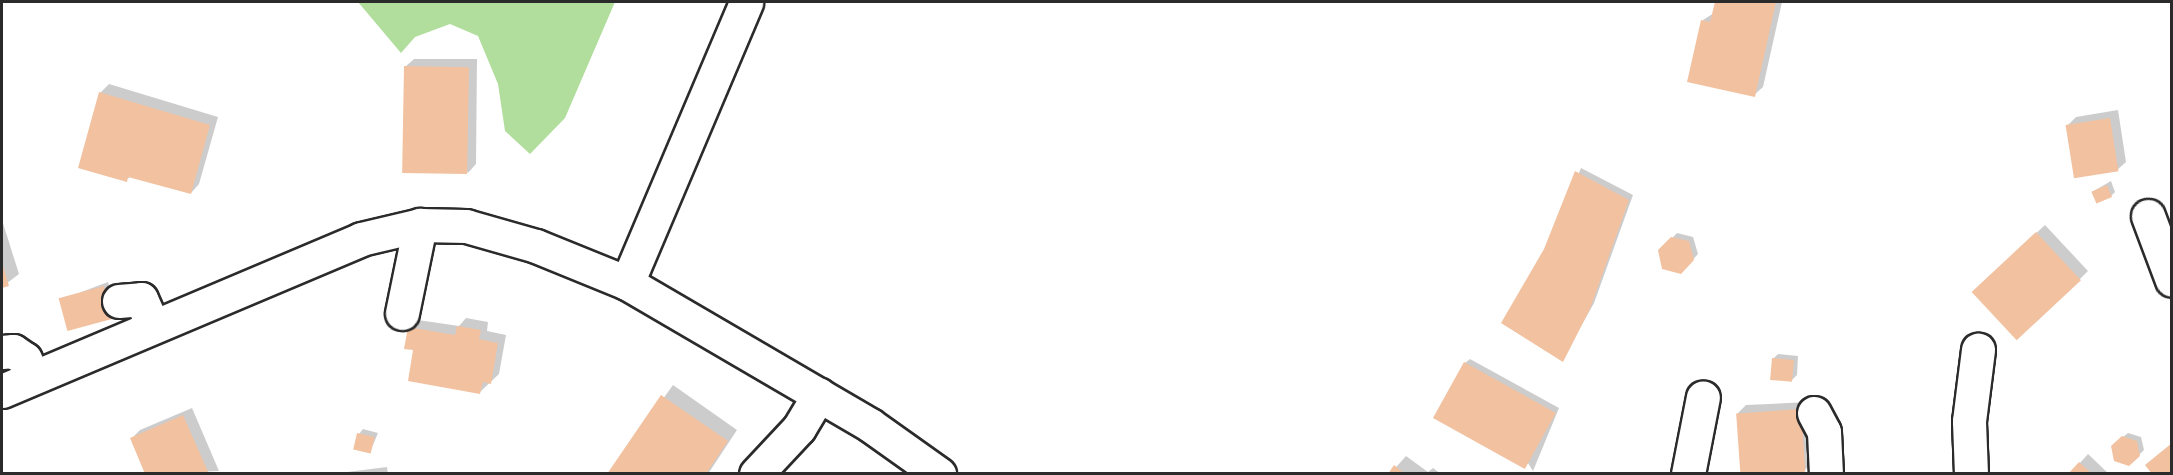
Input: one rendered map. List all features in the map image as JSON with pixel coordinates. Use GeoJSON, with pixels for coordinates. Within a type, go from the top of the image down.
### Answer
{"type":"FeatureCollection","features":[{"type":"Feature","properties":{"kind":"street"},"geometry":{"type":"LineString","coordinates":[[627,283],[746,2]]}},
{"type":"Feature","properties":{"kind":"street"},"geometry":{"type":"LineString","coordinates":[[2148,216],[2172,280]]}},
{"type":"Feature","properties":{"kind":"street"},"geometry":{"type":"LineString","coordinates":[[402,313],[420,225]]}},
{"type":"Feature","properties":{"kind":"street"},"geometry":{"type":"LineString","coordinates":[[2,391],[362,239],[420,225],[466,226],[536,246],[627,283],[870,425],[939,474]]}},
{"type":"Feature","properties":{"kind":"street"},"geometry":{"type":"LineString","coordinates":[[119,301],[141,299],[153,326]]}},
{"type":"Feature","properties":{"kind":"street"},"geometry":{"type":"LineString","coordinates":[[1971,474],[1968,421],[1978,350]]}},
{"type":"Feature","properties":{"kind":"street"},"geometry":{"type":"LineString","coordinates":[[2,352],[13,351],[25,359],[33,377]]}},
{"type":"Feature","properties":{"kind":"street"},"geometry":{"type":"LineString","coordinates":[[756,474],[799,428],[819,395]]}},
{"type":"Feature","properties":{"kind":"street"},"geometry":{"type":"LineString","coordinates":[[1688,474],[1703,397]]}},
{"type":"Feature","properties":{"kind":"street"},"geometry":{"type":"LineString","coordinates":[[1814,413],[1824,432],[1826,474]]}},
{"type":"Feature","properties":{"kind":"green space"},"geometry":{"type":"Polygon","coordinates":[[[358,2],[615,2],[565,118],[530,154],[505,131],[498,84],[478,36],[450,24],[415,37],[401,53],[358,2]]]}},
{"type":"Feature","properties":{"kind":"building"},"geometry":{"type":"Polygon","coordinates":[[[1715,2],[1776,2],[1755,97],[1687,82],[1701,20],[1710,22],[1715,2]]]}},
{"type":"Feature","properties":{"kind":"building"},"geometry":{"type":"Polygon","coordinates":[[[404,66],[469,67],[467,174],[402,173],[404,66]]]}},
{"type":"Feature","properties":{"kind":"building"},"geometry":{"type":"Polygon","coordinates":[[[99,92],[210,125],[191,194],[128,177],[127,182],[78,168],[99,92]]]}},
{"type":"Feature","properties":{"kind":"building"},"geometry":{"type":"Polygon","coordinates":[[[2110,118],[2118,171],[2074,178],[2066,125],[2110,118]]]}},
{"type":"Feature","properties":{"kind":"building"},"geometry":{"type":"Polygon","coordinates":[[[1575,171],[1629,200],[1590,309],[1563,362],[1501,323],[1544,249],[1575,171]]]}},
{"type":"Feature","properties":{"kind":"building"},"geometry":{"type":"Polygon","coordinates":[[[2107,185],[2112,197],[2096,204],[2091,192],[2107,185]]]}},
{"type":"Feature","properties":{"kind":"building"},"geometry":{"type":"Polygon","coordinates":[[[2036,232],[2081,280],[2017,340],[1972,292],[2036,232]]]}},
{"type":"Feature","properties":{"kind":"building"},"geometry":{"type":"Polygon","coordinates":[[[1671,237],[1689,241],[1694,260],[1681,274],[1662,269],[1658,250],[1671,237]]]}},
{"type":"Feature","properties":{"kind":"building"},"geometry":{"type":"Polygon","coordinates":[[[2,263],[9,286],[2,288],[2,263]]]}},
{"type":"Feature","properties":{"kind":"building"},"geometry":{"type":"Polygon","coordinates":[[[104,286],[113,319],[67,331],[59,298],[104,286]]]}},
{"type":"Feature","properties":{"kind":"building"},"geometry":{"type":"Polygon","coordinates":[[[457,326],[481,330],[479,339],[498,343],[491,384],[483,382],[480,394],[408,381],[413,350],[404,349],[408,327],[455,335],[457,326]]]}},
{"type":"Feature","properties":{"kind":"building"},"geometry":{"type":"Polygon","coordinates":[[[1772,358],[1794,360],[1792,382],[1770,380],[1772,358]]]}},
{"type":"Feature","properties":{"kind":"building"},"geometry":{"type":"Polygon","coordinates":[[[1464,362],[1556,413],[1525,469],[1433,418],[1464,362]]]}},
{"type":"Feature","properties":{"kind":"building"},"geometry":{"type":"Polygon","coordinates":[[[661,395],[728,441],[706,474],[607,474],[661,395]]]}},
{"type":"Feature","properties":{"kind":"building"},"geometry":{"type":"Polygon","coordinates":[[[1801,409],[1805,472],[1740,474],[1736,414],[1801,409]]]}},
{"type":"Feature","properties":{"kind":"building"},"geometry":{"type":"Polygon","coordinates":[[[183,415],[209,474],[145,474],[130,438],[183,415]]]}},
{"type":"Feature","properties":{"kind":"building"},"geometry":{"type":"Polygon","coordinates":[[[357,433],[375,437],[371,454],[353,450],[357,433]]]}},
{"type":"Feature","properties":{"kind":"building"},"geometry":{"type":"Polygon","coordinates":[[[2122,436],[2137,441],[2140,456],[2129,466],[2114,461],[2111,446],[2122,436]]]}},
{"type":"Feature","properties":{"kind":"building"},"geometry":{"type":"Polygon","coordinates":[[[2172,443],[2172,474],[2152,474],[2145,465],[2172,443]]]}},
{"type":"Feature","properties":{"kind":"building"},"geometry":{"type":"Polygon","coordinates":[[[2079,462],[2092,474],[2068,474],[2079,462]]]}},
{"type":"Feature","properties":{"kind":"building"},"geometry":{"type":"Polygon","coordinates":[[[1394,465],[1405,474],[1388,474],[1394,465]]]}}]}
